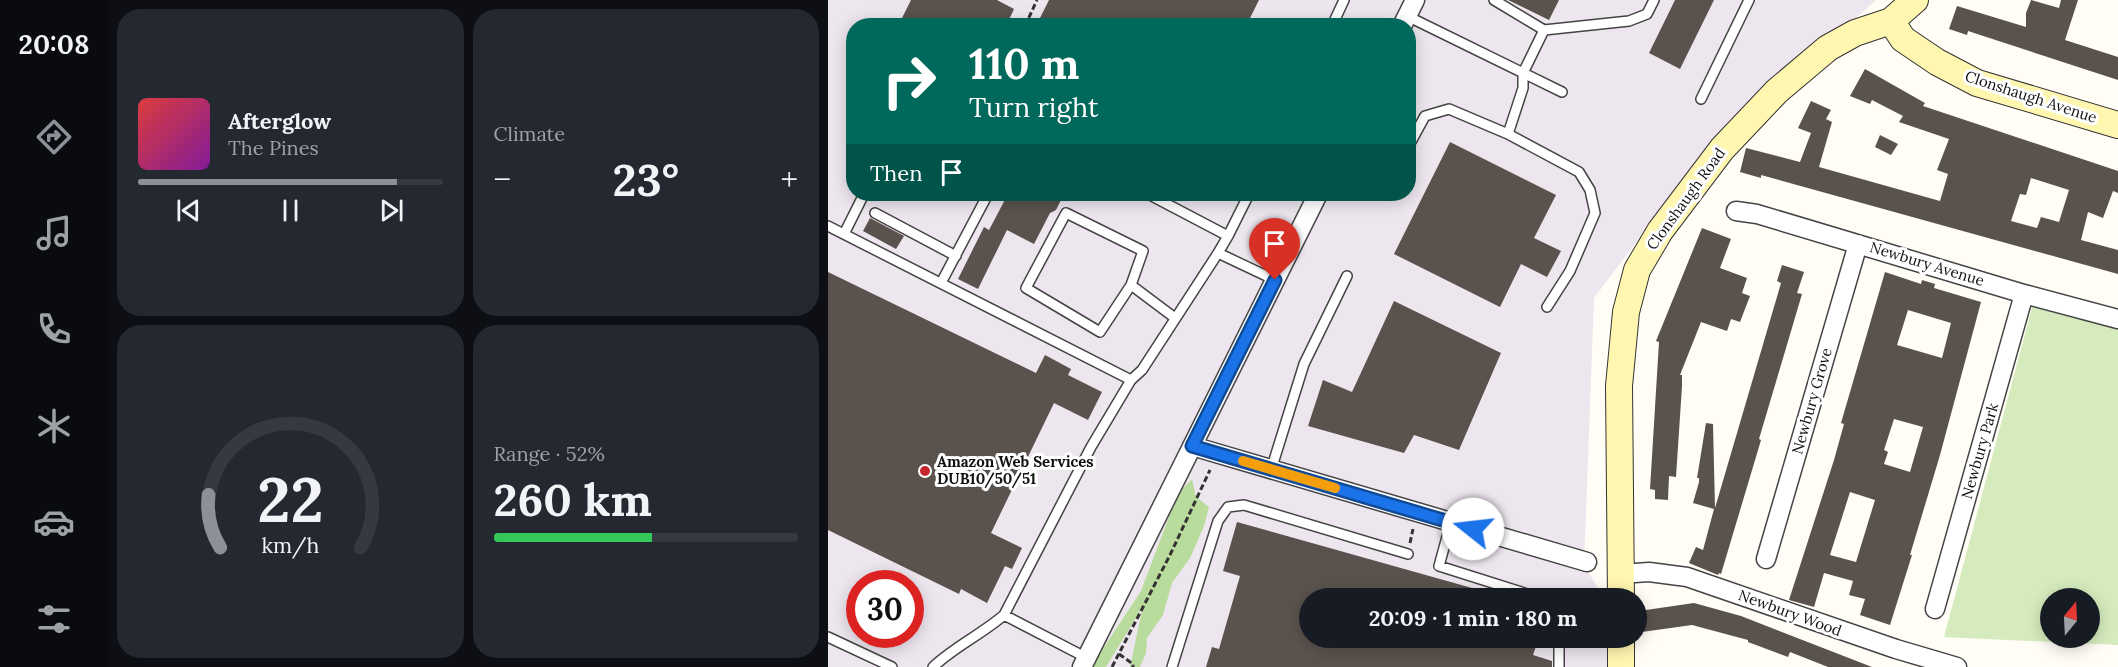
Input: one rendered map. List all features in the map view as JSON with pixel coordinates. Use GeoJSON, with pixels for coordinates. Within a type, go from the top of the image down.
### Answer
{"type":"FeatureCollection","features":[{"type":"Feature","properties":{"kind":"street","name":"Clonshaugh Road"},"geometry":{"type":"LineString","coordinates":[[1620,586],[1619,386],[1626,312],[1637,270],[1660,231],[1722,149],[1777,91],[1828,48],[1855,33],[1891,21],[1915,0]]}},
{"type":"Feature","properties":{"kind":"street","name":"Clonshaugh Avenue"},"geometry":{"type":"LineString","coordinates":[[1891,21],[1903,39],[1937,62],[1977,83],[2118,125]]}},
{"type":"Feature","properties":{"kind":"street"},"geometry":{"type":"LineString","coordinates":[[1085,662],[1314,201]]}},
{"type":"Feature","properties":{"kind":"street","name":"Newbury Avenue"},"geometry":{"type":"LineString","coordinates":[[1736,211],[1757,214],[2024,294],[2118,319]]}},
{"type":"Feature","properties":{"kind":"street","name":"Newbury Grove"},"geometry":{"type":"LineString","coordinates":[[1766,559],[1858,244]]}},
{"type":"Feature","properties":{"kind":"street","name":"Newbury Park"},"geometry":{"type":"LineString","coordinates":[[1935,609],[2024,294]]}},
{"type":"Feature","properties":{"kind":"street"},"geometry":{"type":"LineString","coordinates":[[1192,446],[1587,562]]}},
{"type":"Feature","properties":{"kind":"street","name":"Newbury Wood"},"geometry":{"type":"LineString","coordinates":[[1620,586],[1649,572],[1687,577],[1896,650],[1957,667]]}},
{"type":"Feature","properties":{"kind":"street"},"geometry":{"type":"LineString","coordinates":[[1621,648],[1622,667]]}},
{"type":"Feature","properties":{"kind":"lane"},"geometry":{"type":"LineString","coordinates":[[1336,18],[1344,0]]}},
{"type":"Feature","properties":{"kind":"lane"},"geometry":{"type":"LineString","coordinates":[[1494,0],[1544,30],[1629,21],[1647,14],[1654,0]]}},
{"type":"Feature","properties":{"kind":"lane"},"geometry":{"type":"LineString","coordinates":[[1701,99],[1749,0]]}},
{"type":"Feature","properties":{"kind":"lane"},"geometry":{"type":"LineString","coordinates":[[1416,18],[1562,92]]}},
{"type":"Feature","properties":{"kind":"lane"},"geometry":{"type":"LineString","coordinates":[[1508,134],[1523,88],[1523,73],[1544,30]]}},
{"type":"Feature","properties":{"kind":"lane"},"geometry":{"type":"LineString","coordinates":[[1416,132],[1425,116],[1449,109],[1508,134],[1579,172],[1590,190],[1595,213],[1570,271],[1547,308]]}},
{"type":"Feature","properties":{"kind":"lane"},"geometry":{"type":"LineString","coordinates":[[844,234],[860,201]]}},
{"type":"Feature","properties":{"kind":"lane"},"geometry":{"type":"LineString","coordinates":[[941,284],[984,201]]}},
{"type":"Feature","properties":{"kind":"lane"},"geometry":{"type":"LineString","coordinates":[[1161,201],[1227,236]]}},
{"type":"Feature","properties":{"kind":"lane"},"geometry":{"type":"LineString","coordinates":[[933,667],[991,627],[1004,615],[1091,447],[1131,380],[1142,370],[1218,253],[1245,201]]}},
{"type":"Feature","properties":{"kind":"lane"},"geometry":{"type":"LineString","coordinates":[[874,213],[956,256]]}},
{"type":"Feature","properties":{"kind":"lane"},"geometry":{"type":"LineString","coordinates":[[1065,213],[1143,251],[1131,285],[1100,332],[1026,288],[1065,213]]}},
{"type":"Feature","properties":{"kind":"lane"},"geometry":{"type":"LineString","coordinates":[[828,226],[1131,380]]}},
{"type":"Feature","properties":{"kind":"lane"},"geometry":{"type":"LineString","coordinates":[[1218,253],[1275,280]]}},
{"type":"Feature","properties":{"kind":"lane"},"geometry":{"type":"LineString","coordinates":[[1271,470],[1304,364],[1347,276]]}},
{"type":"Feature","properties":{"kind":"lane"},"geometry":{"type":"LineString","coordinates":[[1131,285],[1175,318]]}},
{"type":"Feature","properties":{"kind":"lane"},"geometry":{"type":"LineString","coordinates":[[1172,667],[1218,521],[1228,507],[1244,505],[1408,554]]}},
{"type":"Feature","properties":{"kind":"lane"},"geometry":{"type":"LineString","coordinates":[[1451,522],[1439,566],[1508,588]]}},
{"type":"Feature","properties":{"kind":"lane"},"geometry":{"type":"LineString","coordinates":[[1004,615],[1085,662]]}},
{"type":"Feature","properties":{"kind":"lane"},"geometry":{"type":"LineString","coordinates":[[828,637],[892,667]]}},
{"type":"Feature","properties":{"kind":"lane"},"geometry":{"type":"LineString","coordinates":[[1559,648],[1559,667]]}},
{"type":"Feature","properties":{"kind":"path"},"geometry":{"type":"LineString","coordinates":[[1028,18],[1036,0]]}},
{"type":"Feature","properties":{"kind":"path"},"geometry":{"type":"LineString","coordinates":[[1112,667],[1170,555],[1218,453]]}},
{"type":"Feature","properties":{"kind":"path"},"geometry":{"type":"LineString","coordinates":[[1408,554],[1418,513]]}},
{"type":"Feature","properties":{"kind":"path"},"geometry":{"type":"LineString","coordinates":[[1119,654],[1133,664],[1133,667]]}},
{"type":"Feature","properties":{"kind":"shaded area"},"geometry":{"type":"Polygon","coordinates":[[[828,0],[1876,0],[1703,154],[1594,298],[1584,565],[1598,588],[1299,588],[1299,648],[1611,648],[1612,667],[828,667],[828,0]]]}},
{"type":"Feature","properties":{"kind":"green space"},"geometry":{"type":"Polygon","coordinates":[[[2033,304],[2118,326],[2118,645],[2100,644],[2100,588],[2040,588],[2040,641],[1944,637],[2033,304]]]}},
{"type":"Feature","properties":{"kind":"green space"},"geometry":{"type":"Polygon","coordinates":[[[1192,479],[1196,497],[1209,507],[1204,526],[1190,558],[1172,583],[1163,615],[1147,638],[1146,653],[1140,667],[1130,667],[1143,606],[1106,667],[1091,667],[1141,591],[1178,493],[1192,479]]]}},
{"type":"Feature","properties":{"kind":"building"},"geometry":{"type":"Polygon","coordinates":[[[911,0],[997,0],[1014,9],[1010,18],[902,18],[911,0]]]}},
{"type":"Feature","properties":{"kind":"building"},"geometry":{"type":"Polygon","coordinates":[[[1049,0],[1259,0],[1250,18],[1040,18],[1049,0]]]}},
{"type":"Feature","properties":{"kind":"building"},"geometry":{"type":"Polygon","coordinates":[[[1508,0],[1559,0],[1549,20],[1508,0]]]}},
{"type":"Feature","properties":{"kind":"building"},"geometry":{"type":"Polygon","coordinates":[[[1675,0],[1714,0],[1680,69],[1649,53],[1675,0]]]}},
{"type":"Feature","properties":{"kind":"building"},"geometry":{"type":"Polygon","coordinates":[[[2031,0],[2059,8],[2061,0],[2078,0],[2065,40],[2118,57],[2118,80],[1968,31],[1967,35],[1949,29],[1957,6],[2026,27],[2026,13],[2031,0]]]}},
{"type":"Feature","properties":{"kind":"building"},"geometry":{"type":"Polygon","coordinates":[[[1865,69],[1925,103],[1923,106],[2118,171],[2118,193],[2113,191],[2103,218],[2088,212],[2081,240],[2118,250],[2118,274],[1761,175],[1761,178],[1740,172],[1746,148],[1800,162],[1811,133],[1798,128],[1811,101],[1831,110],[1826,119],[1832,122],[1819,167],[1940,201],[1948,174],[1937,170],[1949,139],[1899,122],[1903,116],[1872,100],[1870,104],[1850,96],[1865,69]],[[2031,178],[2026,195],[2020,194],[2011,221],[2037,228],[2041,217],[2059,222],[2069,190],[2031,178]]]}},
{"type":"Feature","properties":{"kind":"building"},"geometry":{"type":"Polygon","coordinates":[[[1880,135],[1898,144],[1891,155],[1875,147],[1880,135]]]}},
{"type":"Feature","properties":{"kind":"building"},"geometry":{"type":"Polygon","coordinates":[[[1450,142],[1556,195],[1534,238],[1561,251],[1547,277],[1521,264],[1500,307],[1394,254],[1450,142]]]}},
{"type":"Feature","properties":{"kind":"building"},"geometry":{"type":"Polygon","coordinates":[[[1004,201],[1060,201],[1056,210],[1050,213],[1034,244],[1007,230],[978,289],[958,279],[984,227],[989,230],[1004,201]]]}},
{"type":"Feature","properties":{"kind":"building"},"geometry":{"type":"Polygon","coordinates":[[[870,218],[904,236],[896,249],[863,231],[870,218]]]}},
{"type":"Feature","properties":{"kind":"building"},"geometry":{"type":"Polygon","coordinates":[[[1702,228],[1731,239],[1720,268],[1747,278],[1742,293],[1750,296],[1740,322],[1731,319],[1727,331],[1701,322],[1680,375],[1682,375],[1682,386],[1676,477],[1669,476],[1668,500],[1655,499],[1655,490],[1650,489],[1659,342],[1656,341],[1702,228]]]}},
{"type":"Feature","properties":{"kind":"building"},"geometry":{"type":"Polygon","coordinates":[[[1782,265],[1804,272],[1797,293],[1802,294],[1721,574],[1718,575],[1689,563],[1696,547],[1703,550],[1714,509],[1693,503],[1699,482],[1697,478],[1706,423],[1713,424],[1715,508],[1781,283],[1777,281],[1782,265]]]}},
{"type":"Feature","properties":{"kind":"building","name":"Amazon Web Services DUB10/50/51"},"geometry":{"type":"Polygon","coordinates":[[[828,272],[1036,373],[1045,355],[1071,369],[1068,375],[1102,392],[1088,420],[1054,403],[991,533],[1022,548],[1012,569],[1005,566],[987,603],[961,589],[959,594],[924,577],[924,570],[910,570],[828,530],[828,272]]]}},
{"type":"Feature","properties":{"kind":"building"},"geometry":{"type":"Polygon","coordinates":[[[1885,272],[1921,284],[1922,280],[1935,284],[1934,288],[1981,302],[1940,455],[1910,555],[1912,555],[1890,625],[1860,615],[1865,599],[1849,595],[1853,581],[1824,573],[1814,607],[1789,600],[1834,460],[1844,424],[1841,423],[1885,272]],[[1908,310],[1897,345],[1942,358],[1951,323],[1908,310]],[[1894,419],[1884,450],[1888,452],[1884,464],[1910,472],[1923,427],[1894,419]],[[1850,492],[1830,555],[1856,562],[1875,500],[1850,492]]]}},
{"type":"Feature","properties":{"kind":"building"},"geometry":{"type":"Polygon","coordinates":[[[1394,301],[1501,353],[1459,450],[1414,435],[1404,453],[1308,426],[1323,380],[1352,392],[1394,301]]]}},
{"type":"Feature","properties":{"kind":"building"},"geometry":{"type":"Polygon","coordinates":[[[1237,522],[1472,588],[1299,588],[1299,648],[1535,648],[1533,655],[1552,661],[1552,667],[1206,667],[1212,647],[1219,649],[1240,576],[1223,571],[1237,522]]]}},
{"type":"Feature","properties":{"kind":"building"},"geometry":{"type":"Polygon","coordinates":[[[1694,603],[1741,616],[1872,667],[1828,667],[1790,652],[1788,657],[1748,642],[1748,640],[1692,625],[1647,631],[1647,610],[1694,603]]]}},
{"type":"Feature","properties":{"kind":"slow traffic"},"geometry":{"type":"LineString","coordinates":[[1243,461],[1335,488]]}},
{"type":"Feature","properties":{"kind":"place","name":"Amazon Web Services DUB10/50/51"},"geometry":{"type":"Point","coordinates":[925,471]}},
{"type":"Feature","properties":{"kind":"route"},"geometry":{"type":"LineString","coordinates":[[1275,280],[1192,446],[1473,529]]}}]}
